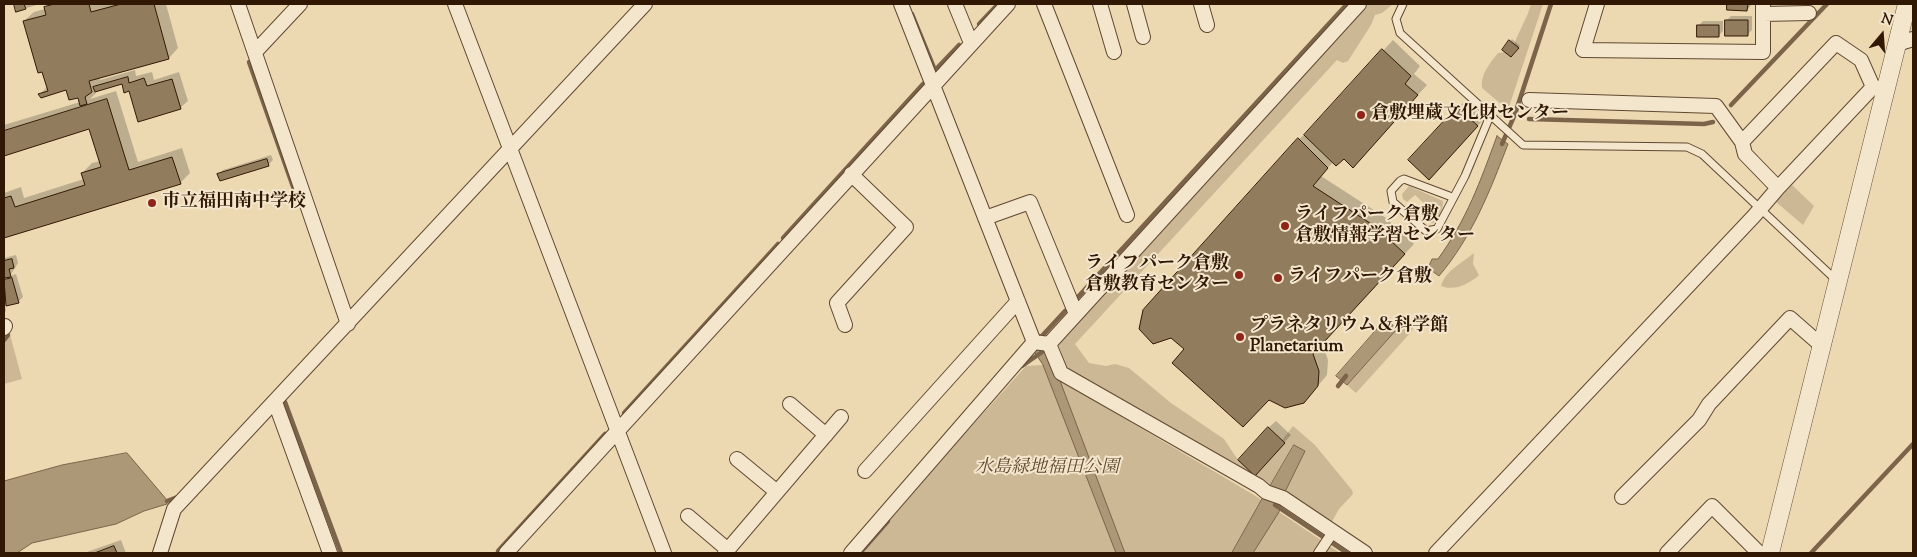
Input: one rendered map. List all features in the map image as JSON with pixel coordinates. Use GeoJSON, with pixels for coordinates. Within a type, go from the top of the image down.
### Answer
{"type":"FeatureCollection","features":[{"type":"Feature","properties":{"kind":"street"},"geometry":{"type":"LineString","coordinates":[[238,4],[348,324]]}},
{"type":"Feature","properties":{"kind":"street"},"geometry":{"type":"LineString","coordinates":[[255,52],[300,4]]}},
{"type":"Feature","properties":{"kind":"street"},"geometry":{"type":"LineString","coordinates":[[454,4],[664,553]]}},
{"type":"Feature","properties":{"kind":"street"},"geometry":{"type":"LineString","coordinates":[[160,553],[174,509],[645,4]]}},
{"type":"Feature","properties":{"kind":"street"},"geometry":{"type":"LineString","coordinates":[[902,4],[1034,342]]}},
{"type":"Feature","properties":{"kind":"street"},"geometry":{"type":"LineString","coordinates":[[955,4],[971,43]]}},
{"type":"Feature","properties":{"kind":"street"},"geometry":{"type":"LineString","coordinates":[[506,553],[1008,4]]}},
{"type":"Feature","properties":{"kind":"street"},"geometry":{"type":"LineString","coordinates":[[1044,4],[1127,215]]}},
{"type":"Feature","properties":{"kind":"street"},"geometry":{"type":"LineString","coordinates":[[1100,4],[1114,52]]}},
{"type":"Feature","properties":{"kind":"street"},"geometry":{"type":"LineString","coordinates":[[1134,4],[1143,37]]}},
{"type":"Feature","properties":{"kind":"street"},"geometry":{"type":"LineString","coordinates":[[1201,4],[1207,25]]}},
{"type":"Feature","properties":{"kind":"street"},"geometry":{"type":"LineString","coordinates":[[1049,344],[1359,4]]}},
{"type":"Feature","properties":{"kind":"street"},"geometry":{"type":"LineString","coordinates":[[1597,4],[1583,50],[1763,52],[1763,9],[1809,13]]}},
{"type":"Feature","properties":{"kind":"street"},"geometry":{"type":"LineString","coordinates":[[1436,553],[1761,209],[1778,188],[1879,88],[1905,41],[1906,4]]}},
{"type":"Feature","properties":{"kind":"street"},"geometry":{"type":"LineString","coordinates":[[1742,142],[1836,43],[1861,60],[1879,88],[1822,346],[1770,553]]}},
{"type":"Feature","properties":{"kind":"street"},"geometry":{"type":"LineString","coordinates":[[1529,100],[1716,106],[1742,142],[1745,154],[1778,188]]}},
{"type":"Feature","properties":{"kind":"street"},"geometry":{"type":"LineString","coordinates":[[845,326],[837,303],[906,227],[851,174]]}},
{"type":"Feature","properties":{"kind":"street"},"geometry":{"type":"LineString","coordinates":[[985,218],[1030,202],[1076,314]]}},
{"type":"Feature","properties":{"kind":"street"},"geometry":{"type":"LineString","coordinates":[[864,471],[1018,301]]}},
{"type":"Feature","properties":{"kind":"street"},"geometry":{"type":"LineString","coordinates":[[1622,497],[1698,420],[1709,404],[1790,318],[1822,346]]}},
{"type":"Feature","properties":{"kind":"street"},"geometry":{"type":"LineString","coordinates":[[1034,342],[1049,344]]}},
{"type":"Feature","properties":{"kind":"street"},"geometry":{"type":"LineString","coordinates":[[851,553],[1034,342]]}},
{"type":"Feature","properties":{"kind":"street"},"geometry":{"type":"LineString","coordinates":[[1049,344],[1061,374],[1260,486],[1266,492],[1283,498],[1330,538],[1365,553]]}},
{"type":"Feature","properties":{"kind":"street"},"geometry":{"type":"LineString","coordinates":[[274,402],[325,550]]}},
{"type":"Feature","properties":{"kind":"street"},"geometry":{"type":"LineString","coordinates":[[790,404],[826,435]]}},
{"type":"Feature","properties":{"kind":"street"},"geometry":{"type":"LineString","coordinates":[[688,516],[726,551],[841,417]]}},
{"type":"Feature","properties":{"kind":"street"},"geometry":{"type":"LineString","coordinates":[[737,459],[777,492]]}},
{"type":"Feature","properties":{"kind":"street"},"geometry":{"type":"LineString","coordinates":[[1667,553],[1712,506],[1759,553]]}},
{"type":"Feature","properties":{"kind":"street"},"geometry":{"type":"LineString","coordinates":[[1320,553],[1330,538]]}},
{"type":"Feature","properties":{"kind":"lane"},"geometry":{"type":"LineString","coordinates":[[1403,4],[1396,19],[1400,33],[1523,145],[1687,148],[1702,154],[1837,280]]}},
{"type":"Feature","properties":{"kind":"lane"},"geometry":{"type":"LineString","coordinates":[[1452,197],[1404,179],[1391,192],[1393,202],[1426,231],[1437,229],[1442,223],[1452,197],[1465,176],[1490,116]]}},
{"type":"Feature","properties":{"kind":"green space"},"geometry":{"type":"Polygon","coordinates":[[[1368,4],[1393,4],[1382,13],[1375,15],[1371,25],[1348,61],[1343,63],[1337,60],[1075,344],[1089,363],[1106,366],[1115,364],[1129,368],[1171,403],[1224,439],[1238,460],[1255,475],[1293,426],[1315,445],[1352,490],[1353,494],[1339,509],[1330,525],[1283,496],[1304,451],[1293,445],[1268,490],[1075,374],[1066,367],[1059,346],[1063,335],[1368,4]]]}},
{"type":"Feature","properties":{"kind":"green space"},"geometry":{"type":"Polygon","coordinates":[[[1531,4],[1543,4],[1508,110],[1482,88],[1483,78],[1486,69],[1498,53],[1505,52],[1511,57],[1519,49],[1514,45],[1531,4]]]}},
{"type":"Feature","properties":{"kind":"green space"},"geometry":{"type":"Polygon","coordinates":[[[1792,185],[1814,206],[1803,225],[1776,202],[1792,185]]]}},
{"type":"Feature","properties":{"kind":"green space"},"geometry":{"type":"Polygon","coordinates":[[[1409,186],[1443,201],[1441,214],[1433,223],[1428,223],[1423,217],[1430,209],[1415,195],[1407,202],[1403,199],[1402,194],[1409,186]]]}},
{"type":"Feature","properties":{"kind":"green space"},"geometry":{"type":"Polygon","coordinates":[[[1474,253],[1473,264],[1479,275],[1477,277],[1460,286],[1451,288],[1441,286],[1450,272],[1474,253]]]}},
{"type":"Feature","properties":{"kind":"green space"},"geometry":{"type":"Polygon","coordinates":[[[1408,322],[1413,327],[1412,331],[1356,393],[1347,385],[1397,329],[1401,332],[1408,322]]]}},
{"type":"Feature","properties":{"kind":"green space"},"geometry":{"type":"Polygon","coordinates":[[[9,331],[22,379],[4,384],[4,337],[9,331]]]}},
{"type":"Feature","properties":{"kind":"green space","name":"水島緑地福田公園"},"geometry":{"type":"Polygon","coordinates":[[[1043,365],[1056,370],[1071,387],[1254,495],[1340,553],[857,553],[1026,366],[1043,365]]]}},
{"type":"Feature","properties":{"kind":"shaded area"},"geometry":{"type":"Polygon","coordinates":[[[1497,136],[1508,144],[1494,179],[1471,229],[1439,276],[1428,268],[1432,259],[1438,259],[1465,215],[1479,185],[1497,136]]]}},
{"type":"Feature","properties":{"kind":"shaded area"},"geometry":{"type":"Polygon","coordinates":[[[1386,319],[1397,329],[1347,385],[1336,376],[1386,319]]]}},
{"type":"Feature","properties":{"kind":"shaded area"},"geometry":{"type":"Polygon","coordinates":[[[1033,349],[1048,349],[1125,553],[1116,553],[1043,365],[1033,349]]]}},
{"type":"Feature","properties":{"kind":"shaded area"},"geometry":{"type":"Polygon","coordinates":[[[1294,445],[1305,451],[1283,496],[1268,490],[1294,445]]]}},
{"type":"Feature","properties":{"kind":"shaded area"},"geometry":{"type":"Polygon","coordinates":[[[127,453],[167,500],[167,504],[144,511],[116,524],[32,543],[17,553],[4,553],[4,481],[62,465],[127,453]]]}},
{"type":"Feature","properties":{"kind":"shaded area"},"geometry":{"type":"Polygon","coordinates":[[[1264,496],[1282,502],[1279,512],[1253,553],[1232,553],[1264,496]]]}},
{"type":"Feature","properties":{"kind":"building"},"geometry":{"type":"Polygon","coordinates":[[[14,4],[24,4],[26,9],[16,12],[14,4]]]}},
{"type":"Feature","properties":{"kind":"building"},"geometry":{"type":"Polygon","coordinates":[[[55,4],[89,4],[91,12],[121,4],[154,4],[169,59],[89,81],[92,92],[85,97],[87,104],[80,106],[78,98],[69,100],[66,90],[41,98],[38,94],[48,91],[42,72],[38,73],[23,21],[46,15],[44,7],[55,4]]]}},
{"type":"Feature","properties":{"kind":"building"},"geometry":{"type":"Polygon","coordinates":[[[1727,4],[1748,4],[1747,11],[1727,10],[1727,4]]]}},
{"type":"Feature","properties":{"kind":"building"},"geometry":{"type":"Polygon","coordinates":[[[1725,20],[1748,20],[1748,36],[1725,36],[1725,20]]]}},
{"type":"Feature","properties":{"kind":"building"},"geometry":{"type":"Polygon","coordinates":[[[1697,25],[1719,25],[1719,37],[1697,37],[1697,25]]]}},
{"type":"Feature","properties":{"kind":"building"},"geometry":{"type":"Polygon","coordinates":[[[1509,40],[1519,48],[1511,57],[1502,50],[1509,40]]]}},
{"type":"Feature","properties":{"kind":"building","name":"倉敷埋蔵文化財センター"},"geometry":{"type":"Polygon","coordinates":[[[1382,49],[1411,76],[1405,84],[1418,95],[1353,168],[1344,159],[1336,166],[1304,135],[1382,49]]]}},
{"type":"Feature","properties":{"kind":"building"},"geometry":{"type":"Polygon","coordinates":[[[128,77],[129,83],[144,78],[147,86],[172,79],[181,109],[138,122],[129,91],[124,93],[122,84],[95,92],[93,87],[128,77]]]}},
{"type":"Feature","properties":{"kind":"building"},"geometry":{"type":"Polygon","coordinates":[[[107,99],[129,170],[172,157],[181,184],[4,238],[4,198],[11,196],[15,207],[85,185],[81,173],[101,167],[89,129],[4,156],[4,131],[107,99]]]}},
{"type":"Feature","properties":{"kind":"building"},"geometry":{"type":"Polygon","coordinates":[[[1457,107],[1478,126],[1429,180],[1408,160],[1457,107]]]}},
{"type":"Feature","properties":{"kind":"building","name":"ライフパーク倉敷"},"geometry":{"type":"Polygon","coordinates":[[[1298,138],[1328,168],[1313,186],[1376,227],[1405,254],[1313,354],[1319,371],[1318,386],[1304,403],[1285,408],[1269,400],[1243,427],[1172,363],[1184,349],[1171,338],[1153,344],[1139,329],[1143,310],[1298,138]]]}},
{"type":"Feature","properties":{"kind":"building"},"geometry":{"type":"Polygon","coordinates":[[[267,159],[269,166],[220,181],[217,174],[267,159]]]}},
{"type":"Feature","properties":{"kind":"building"},"geometry":{"type":"Polygon","coordinates":[[[12,259],[14,268],[9,269],[11,277],[4,278],[4,261],[12,259]]]}},
{"type":"Feature","properties":{"kind":"building"},"geometry":{"type":"Polygon","coordinates":[[[12,278],[19,303],[6,306],[4,280],[12,278]]]}},
{"type":"Feature","properties":{"kind":"building"},"geometry":{"type":"Polygon","coordinates":[[[1268,427],[1285,443],[1255,476],[1238,460],[1268,427]]]}},
{"type":"Feature","properties":{"kind":"building"},"geometry":{"type":"Polygon","coordinates":[[[114,546],[117,553],[95,553],[114,546]]]}},
{"type":"Feature","properties":{"kind":"waterway"},"geometry":{"type":"LineString","coordinates":[[979,24],[998,4]]}},
{"type":"Feature","properties":{"kind":"waterway"},"geometry":{"type":"LineString","coordinates":[[1076,299],[1347,4]]}},
{"type":"Feature","properties":{"kind":"waterway"},"geometry":{"type":"LineString","coordinates":[[1502,144],[1515,114],[1551,4]]}},
{"type":"Feature","properties":{"kind":"waterway"},"geometry":{"type":"LineString","coordinates":[[1731,105],[1827,4]]}},
{"type":"Feature","properties":{"kind":"waterway"},"geometry":{"type":"LineString","coordinates":[[912,14],[935,70]]}},
{"type":"Feature","properties":{"kind":"waterway"},"geometry":{"type":"LineString","coordinates":[[938,67],[959,45]]}},
{"type":"Feature","properties":{"kind":"waterway"},"geometry":{"type":"LineString","coordinates":[[249,62],[297,198]]}},
{"type":"Feature","properties":{"kind":"waterway"},"geometry":{"type":"LineString","coordinates":[[783,238],[923,84]]}},
{"type":"Feature","properties":{"kind":"waterway"},"geometry":{"type":"LineString","coordinates":[[1529,119],[1704,124],[1713,122]]}},
{"type":"Feature","properties":{"kind":"waterway"},"geometry":{"type":"LineString","coordinates":[[624,413],[778,244]]}},
{"type":"Feature","properties":{"kind":"waterway"},"geometry":{"type":"LineString","coordinates":[[1038,336],[1041,337],[1065,311]]}},
{"type":"Feature","properties":{"kind":"waterway"},"geometry":{"type":"LineString","coordinates":[[4,340],[8,335]]}},
{"type":"Feature","properties":{"kind":"waterway"},"geometry":{"type":"LineString","coordinates":[[1022,366],[1042,352]]}},
{"type":"Feature","properties":{"kind":"waterway"},"geometry":{"type":"LineString","coordinates":[[1338,386],[1346,376]]}},
{"type":"Feature","properties":{"kind":"waterway"},"geometry":{"type":"LineString","coordinates":[[285,402],[341,553]]}},
{"type":"Feature","properties":{"kind":"waterway"},"geometry":{"type":"LineString","coordinates":[[498,551],[605,434]]}},
{"type":"Feature","properties":{"kind":"waterway"},"geometry":{"type":"LineString","coordinates":[[1811,553],[1913,444]]}},
{"type":"Feature","properties":{"kind":"waterway"},"geometry":{"type":"LineString","coordinates":[[167,501],[180,496]]}},
{"type":"Feature","properties":{"kind":"waterway"},"geometry":{"type":"LineString","coordinates":[[1275,505],[1347,553]]}},
{"type":"Feature","properties":{"kind":"waterway"},"geometry":{"type":"LineString","coordinates":[[860,553],[888,521]]}},
{"type":"Feature","properties":{"kind":"place","name":"倉敷埋蔵文化財センター"},"geometry":{"type":"Point","coordinates":[1361,115]}},
{"type":"Feature","properties":{"kind":"place","name":"市立福田南中学校"},"geometry":{"type":"Point","coordinates":[152,203]}},
{"type":"Feature","properties":{"kind":"place","name":"ライフパーク倉敷 倉敷情報学習センター"},"geometry":{"type":"Point","coordinates":[1285,226]}},
{"type":"Feature","properties":{"kind":"place","name":"ライフパーク倉敷 倉敷教育センター"},"geometry":{"type":"Point","coordinates":[1239,275]}},
{"type":"Feature","properties":{"kind":"place","name":"ライフパーク倉敷"},"geometry":{"type":"Point","coordinates":[1278,278]}},
{"type":"Feature","properties":{"kind":"place","name":"プラネタリウム＆科学館 Planetarium"},"geometry":{"type":"Point","coordinates":[1240,337]}}]}
